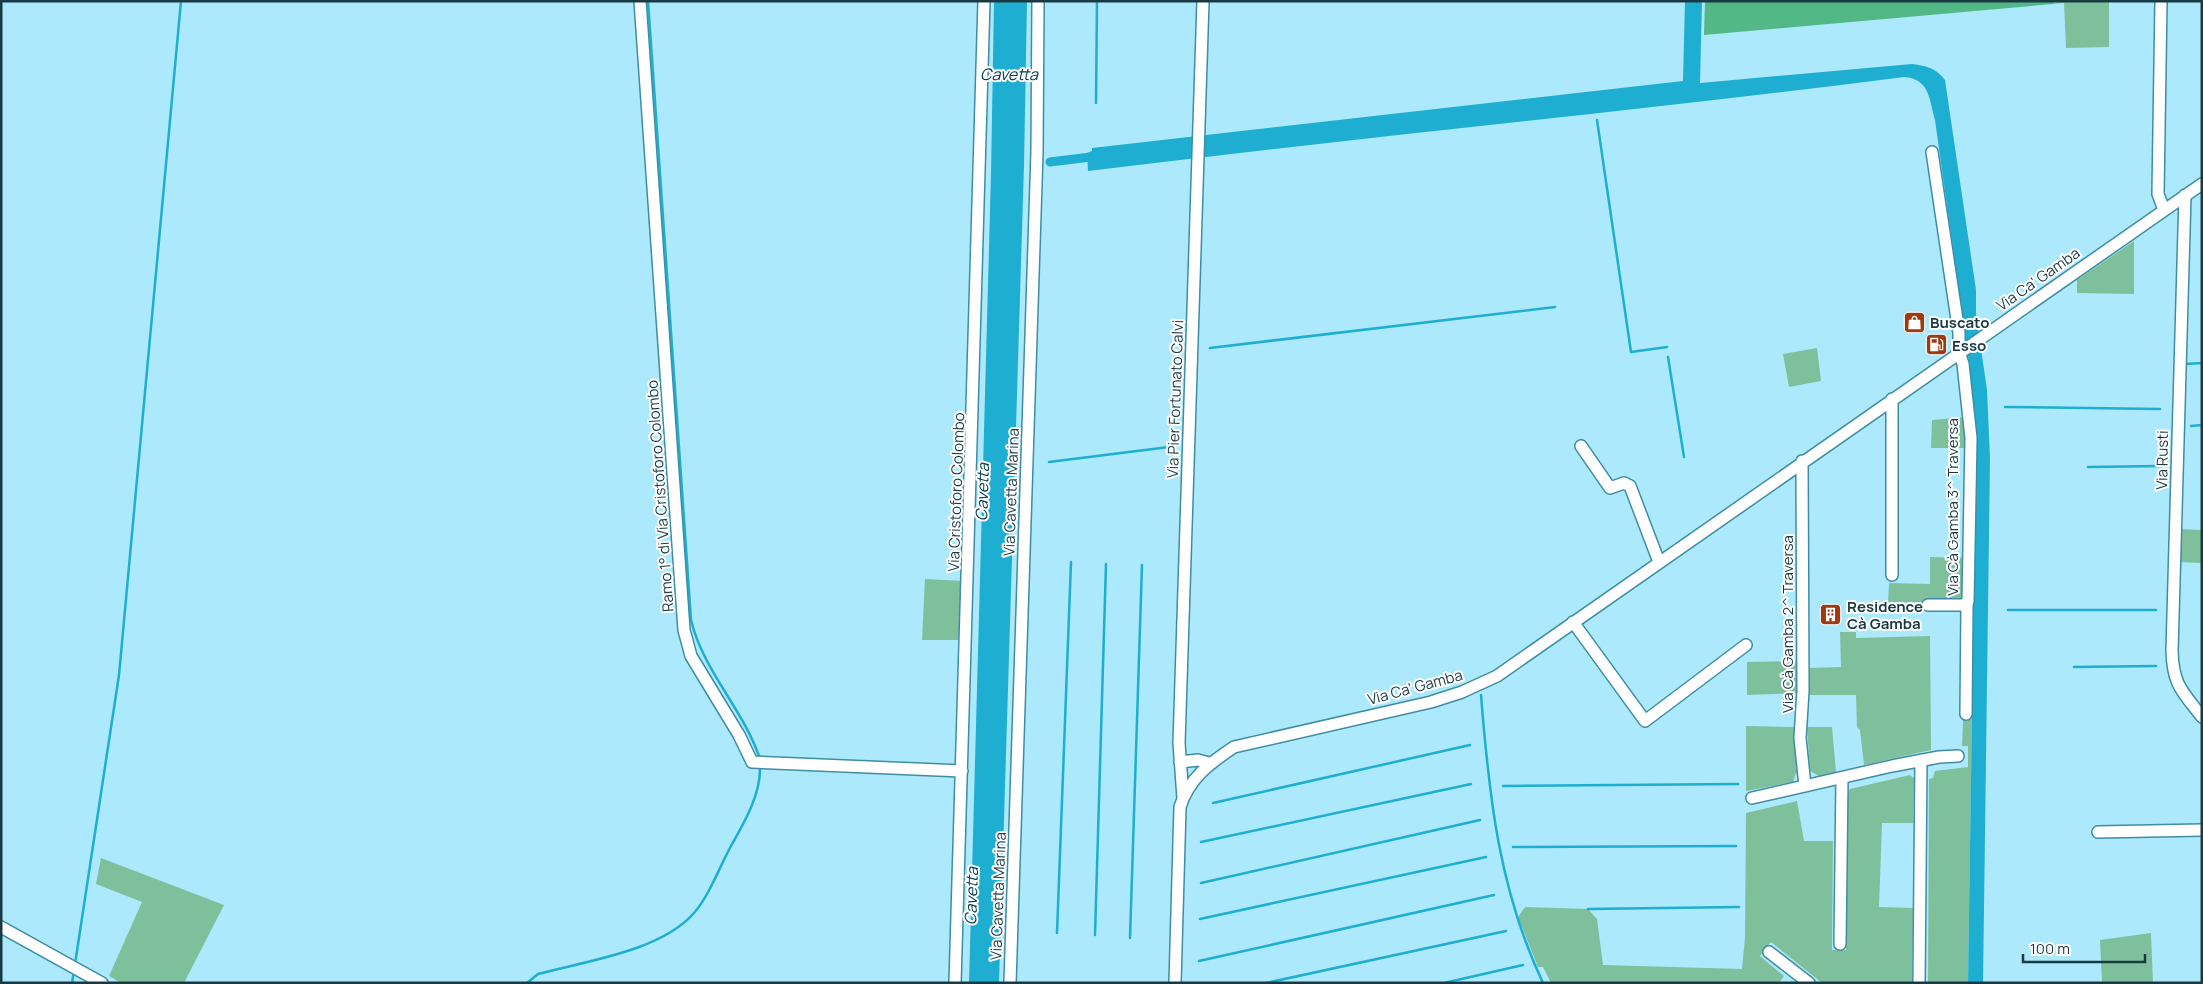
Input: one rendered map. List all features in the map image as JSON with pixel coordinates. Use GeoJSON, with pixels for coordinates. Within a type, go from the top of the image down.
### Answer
{"type":"FeatureCollection","features":[{"type":"Feature","properties":{"kind":"street","name":"Ramo 1° di Via Cristoforo Colombo"},"geometry":{"type":"LineString","coordinates":[[640,1],[684,630],[691,656],[739,735],[752,762],[962,771]]}},
{"type":"Feature","properties":{"kind":"street","name":"Via Cristoforo Colombo"},"geometry":{"type":"LineString","coordinates":[[955,983],[984,1]]}},
{"type":"Feature","properties":{"kind":"street","name":"Via Cavetta Marina"},"geometry":{"type":"LineString","coordinates":[[1010,983],[1037,152],[1038,1]]}},
{"type":"Feature","properties":{"kind":"street","name":"Via Pier Fortunato Calvi"},"geometry":{"type":"LineString","coordinates":[[1183,798],[1180,762],[1202,1]]}},
{"type":"Feature","properties":{"kind":"street"},"geometry":{"type":"LineString","coordinates":[[2161,1],[2159,200],[2168,207]]}},
{"type":"Feature","properties":{"kind":"street","name":"Via Cà Gamba 3^ Traversa"},"geometry":{"type":"LineString","coordinates":[[1932,152],[1963,349],[1971,438],[1966,714]]}},
{"type":"Feature","properties":{"kind":"street","name":"Via Ca' Gamba"},"geometry":{"type":"LineString","coordinates":[[1175,983],[1179,827],[1183,798],[1198,774],[1209,763],[1234,747],[1431,702],[1462,692],[1509,669],[1802,461],[2202,184]]}},
{"type":"Feature","properties":{"kind":"street","name":"Via Rusti"},"geometry":{"type":"LineString","coordinates":[[2185,195],[2172,673],[2176,684],[2202,717]]}},
{"type":"Feature","properties":{"kind":"street"},"geometry":{"type":"LineString","coordinates":[[1892,399],[1892,575]]}},
{"type":"Feature","properties":{"kind":"street"},"geometry":{"type":"LineString","coordinates":[[1581,446],[1610,488],[1624,483],[1630,486],[1659,562]]}},
{"type":"Feature","properties":{"kind":"street","name":"Via Cà Gamba 2^ Traversa"},"geometry":{"type":"LineString","coordinates":[[1802,461],[1803,691],[1800,738],[1805,786]]}},
{"type":"Feature","properties":{"kind":"street","name":"Via Cà Gamba 3^ Traversa"},"geometry":{"type":"LineString","coordinates":[[1928,605],[1967,604]]}},
{"type":"Feature","properties":{"kind":"street"},"geometry":{"type":"LineString","coordinates":[[1573,622],[1645,720],[1746,645]]}},
{"type":"Feature","properties":{"kind":"street"},"geometry":{"type":"LineString","coordinates":[[1752,798],[1921,760],[1958,756]]}},
{"type":"Feature","properties":{"kind":"street"},"geometry":{"type":"LineString","coordinates":[[1180,762],[1198,760],[1209,763]]}},
{"type":"Feature","properties":{"kind":"street"},"geometry":{"type":"LineString","coordinates":[[1919,983],[1921,760]]}},
{"type":"Feature","properties":{"kind":"street"},"geometry":{"type":"LineString","coordinates":[[1840,944],[1842,778]]}},
{"type":"Feature","properties":{"kind":"street"},"geometry":{"type":"LineString","coordinates":[[2098,832],[2202,830]]}},
{"type":"Feature","properties":{"kind":"street"},"geometry":{"type":"LineString","coordinates":[[1,927],[102,983]]}},
{"type":"Feature","properties":{"kind":"street"},"geometry":{"type":"LineString","coordinates":[[1769,952],[1808,983]]}},
{"type":"Feature","properties":{"kind":"green space"},"geometry":{"type":"Polygon","coordinates":[[[1705,1],[2053,1],[2053,4],[1704,35],[1705,1]]]}},
{"type":"Feature","properties":{"kind":"green space"},"geometry":{"type":"Polygon","coordinates":[[[2053,1],[2109,1],[2109,47],[2066,48],[2064,3],[2053,4],[2053,1]]]}},
{"type":"Feature","properties":{"kind":"green space"},"geometry":{"type":"Polygon","coordinates":[[[2134,241],[2134,294],[2077,293],[2077,280],[2134,241]]]}},
{"type":"Feature","properties":{"kind":"green space"},"geometry":{"type":"Polygon","coordinates":[[[1817,348],[1821,381],[1789,387],[1783,354],[1817,348]]]}},
{"type":"Feature","properties":{"kind":"green space"},"geometry":{"type":"Polygon","coordinates":[[[1968,353],[1976,441],[1968,983],[1928,983],[1929,779],[1933,778],[1935,771],[1968,767],[1968,746],[1962,746],[1971,529],[1963,357],[1968,353]]]}},
{"type":"Feature","properties":{"kind":"green space"},"geometry":{"type":"Polygon","coordinates":[[[1965,417],[1966,448],[1931,448],[1932,420],[1965,417]]]}},
{"type":"Feature","properties":{"kind":"green space"},"geometry":{"type":"Polygon","coordinates":[[[2179,529],[2202,530],[2202,563],[2178,562],[2179,529]]]}},
{"type":"Feature","properties":{"kind":"green space"},"geometry":{"type":"Polygon","coordinates":[[[1930,557],[1964,558],[1965,601],[1888,603],[1889,583],[1930,584],[1930,557]]]}},
{"type":"Feature","properties":{"kind":"green space"},"geometry":{"type":"Polygon","coordinates":[[[925,579],[964,581],[962,640],[922,640],[925,579]]]}},
{"type":"Feature","properties":{"kind":"green space"},"geometry":{"type":"Polygon","coordinates":[[[1840,632],[1856,632],[1856,638],[1930,636],[1931,750],[1864,765],[1860,730],[1857,727],[1856,695],[1807,695],[1808,668],[1841,667],[1840,632]]]}},
{"type":"Feature","properties":{"kind":"green space"},"geometry":{"type":"Polygon","coordinates":[[[1799,661],[1800,693],[1747,695],[1747,662],[1799,661]]]}},
{"type":"Feature","properties":{"kind":"green space"},"geometry":{"type":"Polygon","coordinates":[[[1746,726],[1795,727],[1799,773],[1796,773],[1793,782],[1746,791],[1746,726]]]}},
{"type":"Feature","properties":{"kind":"green space"},"geometry":{"type":"Polygon","coordinates":[[[1807,727],[1832,727],[1836,772],[1819,776],[1810,771],[1807,727]]]}},
{"type":"Feature","properties":{"kind":"green space"},"geometry":{"type":"Polygon","coordinates":[[[1910,775],[1914,778],[1913,823],[1882,823],[1879,907],[1913,908],[1912,983],[1822,983],[1771,942],[1760,956],[1784,976],[1779,983],[1551,983],[1543,967],[1538,967],[1518,917],[1525,907],[1588,909],[1597,919],[1603,965],[1742,969],[1745,938],[1746,813],[1797,801],[1804,841],[1833,841],[1832,950],[1846,950],[1847,793],[1850,789],[1910,775]]]}},
{"type":"Feature","properties":{"kind":"green space"},"geometry":{"type":"Polygon","coordinates":[[[101,858],[224,905],[184,983],[121,983],[109,976],[142,902],[96,884],[101,858]]]}},
{"type":"Feature","properties":{"kind":"green space"},"geometry":{"type":"Polygon","coordinates":[[[2151,933],[2153,983],[2102,983],[2100,940],[2151,933]]]}},
{"type":"Feature","properties":{"kind":"water","name":"Cavetta"},"geometry":{"type":"Polygon","coordinates":[[[994,1],[1027,1],[1024,165],[999,983],[969,983],[991,174],[994,1]]]}},
{"type":"Feature","properties":{"kind":"water"},"geometry":{"type":"Polygon","coordinates":[[[1685,1],[1702,1],[1700,83],[1912,64],[1931,68],[1945,80],[1976,290],[1976,315],[1987,390],[1990,458],[1983,983],[1968,983],[1976,441],[1969,362],[1935,120],[1924,86],[1913,79],[1904,77],[1088,171],[1087,153],[1092,151],[1092,148],[1683,81],[1685,1]]]}},
{"type":"Feature","properties":{"kind":"waterway"},"geometry":{"type":"LineString","coordinates":[[75,964],[119,675],[181,1]]}},
{"type":"Feature","properties":{"kind":"waterway"},"geometry":{"type":"LineString","coordinates":[[648,1],[691,620],[704,656],[752,738],[759,756]]}},
{"type":"Feature","properties":{"kind":"waterway"},"geometry":{"type":"LineString","coordinates":[[1096,103],[1097,1]]}},
{"type":"Feature","properties":{"kind":"waterway"},"geometry":{"type":"LineString","coordinates":[[1597,120],[1631,352],[1667,347]]}},
{"type":"Feature","properties":{"kind":"waterway"},"geometry":{"type":"LineString","coordinates":[[1050,162],[1099,156]]}},
{"type":"Feature","properties":{"kind":"waterway"},"geometry":{"type":"LineString","coordinates":[[1210,348],[1555,307]]}},
{"type":"Feature","properties":{"kind":"waterway"},"geometry":{"type":"LineString","coordinates":[[1668,357],[1684,457]]}},
{"type":"Feature","properties":{"kind":"waterway"},"geometry":{"type":"LineString","coordinates":[[2185,364],[2202,363]]}},
{"type":"Feature","properties":{"kind":"waterway"},"geometry":{"type":"LineString","coordinates":[[2005,407],[2160,409]]}},
{"type":"Feature","properties":{"kind":"waterway"},"geometry":{"type":"LineString","coordinates":[[2191,426],[2202,425]]}},
{"type":"Feature","properties":{"kind":"waterway"},"geometry":{"type":"LineString","coordinates":[[1049,462],[1169,447]]}},
{"type":"Feature","properties":{"kind":"waterway"},"geometry":{"type":"LineString","coordinates":[[2088,467],[2162,466]]}},
{"type":"Feature","properties":{"kind":"waterway"},"geometry":{"type":"LineString","coordinates":[[1057,933],[1071,562]]}},
{"type":"Feature","properties":{"kind":"waterway"},"geometry":{"type":"LineString","coordinates":[[1095,935],[1106,564]]}},
{"type":"Feature","properties":{"kind":"waterway"},"geometry":{"type":"LineString","coordinates":[[1130,938],[1142,565]]}},
{"type":"Feature","properties":{"kind":"waterway"},"geometry":{"type":"LineString","coordinates":[[2008,610],[2156,610]]}},
{"type":"Feature","properties":{"kind":"waterway"},"geometry":{"type":"LineString","coordinates":[[2074,667],[2156,666]]}},
{"type":"Feature","properties":{"kind":"waterway"},"geometry":{"type":"LineString","coordinates":[[1481,695],[1488,770],[1498,842],[1516,913],[1543,983]]}},
{"type":"Feature","properties":{"kind":"waterway"},"geometry":{"type":"LineString","coordinates":[[1213,803],[1470,745]]}},
{"type":"Feature","properties":{"kind":"waterway"},"geometry":{"type":"LineString","coordinates":[[527,983],[538,974],[643,946],[680,926],[694,913],[709,890],[741,828],[754,799],[760,769]]}},
{"type":"Feature","properties":{"kind":"waterway"},"geometry":{"type":"LineString","coordinates":[[1201,842],[1471,784]]}},
{"type":"Feature","properties":{"kind":"waterway"},"geometry":{"type":"LineString","coordinates":[[1503,786],[1738,784]]}},
{"type":"Feature","properties":{"kind":"waterway"},"geometry":{"type":"LineString","coordinates":[[1201,883],[1480,820]]}},
{"type":"Feature","properties":{"kind":"waterway"},"geometry":{"type":"LineString","coordinates":[[1513,847],[1736,846]]}},
{"type":"Feature","properties":{"kind":"waterway"},"geometry":{"type":"LineString","coordinates":[[1200,919],[1486,857]]}},
{"type":"Feature","properties":{"kind":"waterway"},"geometry":{"type":"LineString","coordinates":[[1199,961],[1494,895]]}},
{"type":"Feature","properties":{"kind":"waterway"},"geometry":{"type":"LineString","coordinates":[[1588,909],[1739,907]]}},
{"type":"Feature","properties":{"kind":"waterway"},"geometry":{"type":"LineString","coordinates":[[1266,983],[1506,931]]}},
{"type":"Feature","properties":{"kind":"waterway"},"geometry":{"type":"LineString","coordinates":[[1444,983],[1523,965]]}},
{"type":"Feature","properties":{"kind":"waterway"},"geometry":{"type":"LineString","coordinates":[[72,983],[74,971]]}},
{"type":"Feature","properties":{"kind":"place","name":"Buscato"},"geometry":{"type":"Point","coordinates":[1914,322]}},
{"type":"Feature","properties":{"kind":"place","name":"Esso"},"geometry":{"type":"Point","coordinates":[1936,345]}},
{"type":"Feature","properties":{"kind":"place","name":"Residence Cà Gamba"},"geometry":{"type":"Point","coordinates":[1831,615]}}]}
